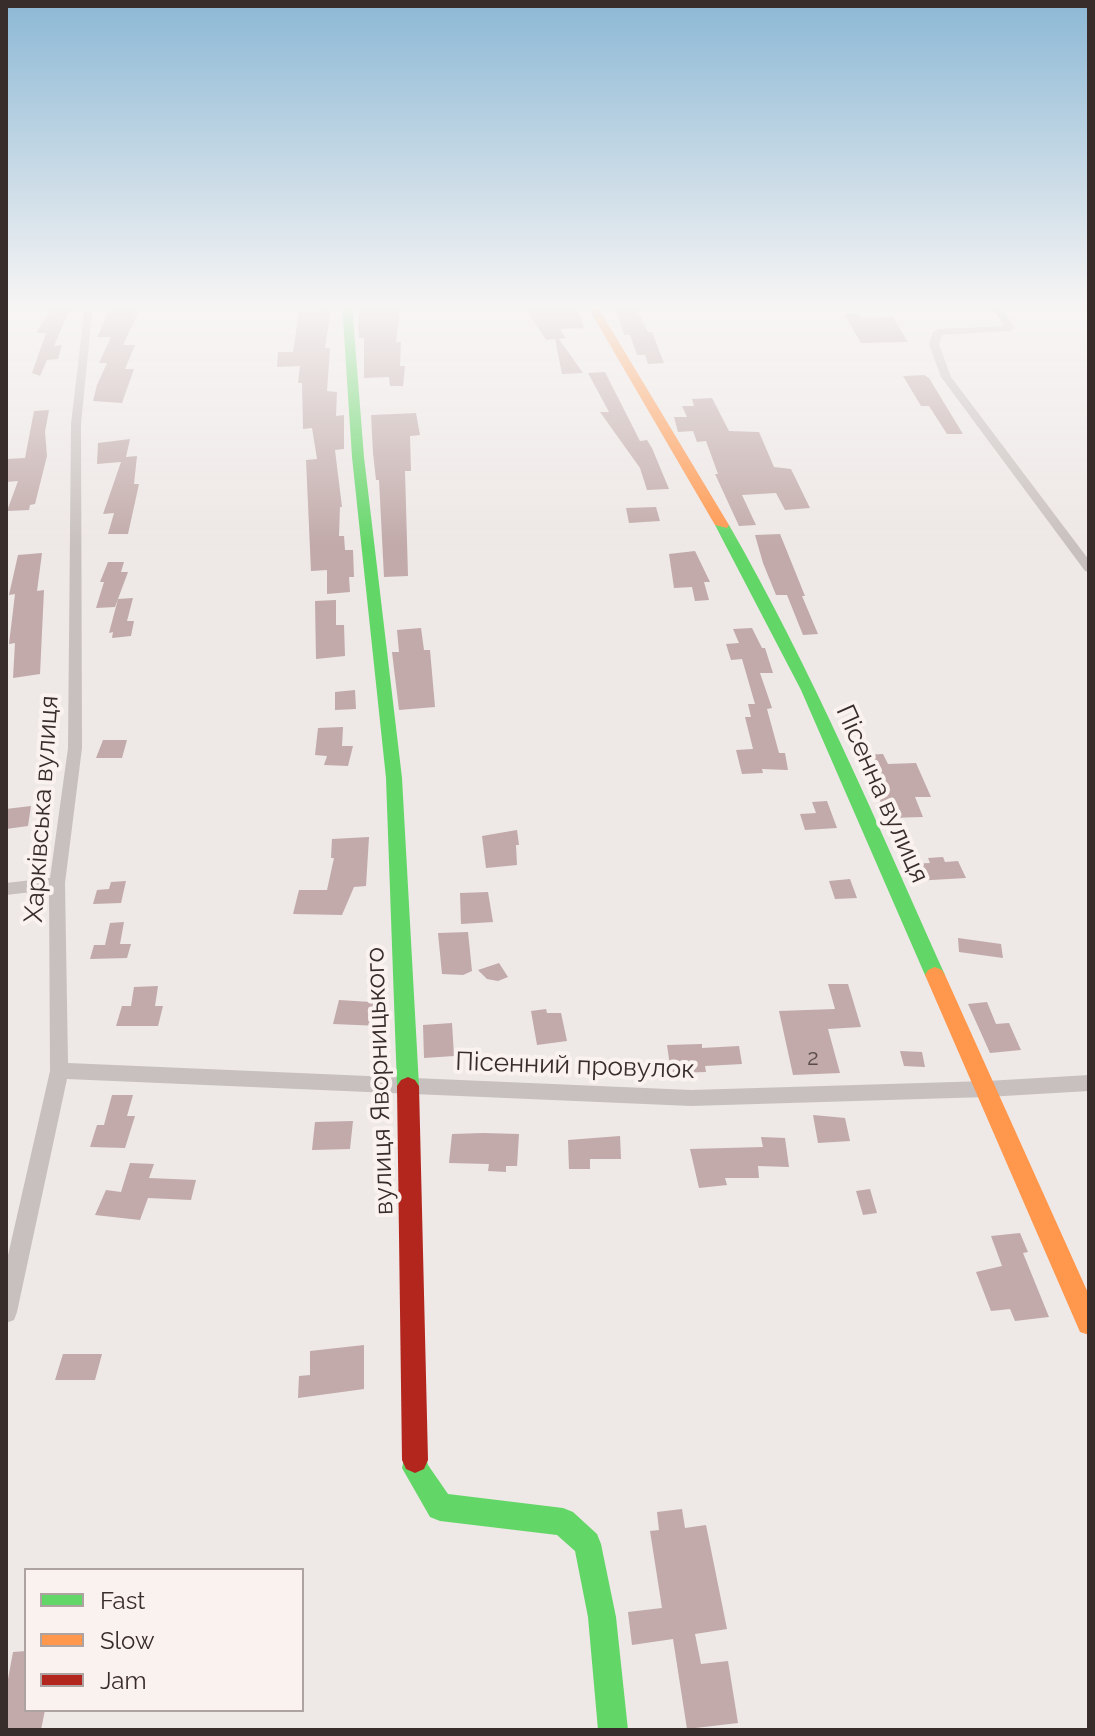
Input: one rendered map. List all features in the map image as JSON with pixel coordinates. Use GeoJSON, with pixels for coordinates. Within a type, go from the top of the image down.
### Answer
{"type":"FeatureCollection","features":[{"type":"Feature","properties":{"kind":"street","name":"Харківська вулиця"},"geometry":{"type":"LineString","coordinates":[[6,1312],[59,1071],[57,883],[75,748],[76,424],[80,385]]}},
{"type":"Feature","properties":{"kind":"street","name":"вулиця Яворницького"},"geometry":{"type":"LineString","coordinates":[[353,385],[394,778],[408,1085],[415,1468],[440,1507],[563,1522],[587,1544],[602,1617],[613,1730]]}},
{"type":"Feature","properties":{"kind":"street","name":"Пісенна вулиця"},"geometry":{"type":"LineString","coordinates":[[639,385],[752,575],[801,673],[1089,1323]]}},
{"type":"Feature","properties":{"kind":"street"},"geometry":{"type":"LineString","coordinates":[[952,385],[1089,568]]}},
{"type":"Feature","properties":{"kind":"street"},"geometry":{"type":"LineString","coordinates":[[6,889],[57,883]]}},
{"type":"Feature","properties":{"kind":"street","name":"Пісенний провулок"},"geometry":{"type":"LineString","coordinates":[[59,1071],[691,1098],[1089,1083]]}},
{"type":"Feature","properties":{"kind":"building"},"geometry":{"type":"Polygon","coordinates":[[[97,385],[128,385],[122,403],[93,401],[97,385]]]}},
{"type":"Feature","properties":{"kind":"building"},"geometry":{"type":"Polygon","coordinates":[[[302,385],[327,385],[327,391],[337,392],[336,416],[344,415],[344,449],[335,450],[342,507],[339,536],[344,536],[345,550],[353,550],[354,577],[349,577],[350,592],[327,594],[327,570],[311,571],[306,460],[317,459],[312,428],[303,429],[302,385]]]}},
{"type":"Feature","properties":{"kind":"building"},"geometry":{"type":"Polygon","coordinates":[[[594,385],[612,385],[640,441],[647,440],[652,448],[669,489],[647,490],[640,468],[600,412],[609,412],[594,385]]]}},
{"type":"Feature","properties":{"kind":"building"},"geometry":{"type":"Polygon","coordinates":[[[908,385],[933,385],[963,434],[947,434],[929,406],[921,406],[908,385]]]}},
{"type":"Feature","properties":{"kind":"building"},"geometry":{"type":"Polygon","coordinates":[[[712,398],[729,431],[759,432],[774,467],[791,469],[810,508],[785,510],[776,493],[742,495],[756,525],[739,526],[715,474],[718,474],[706,441],[697,442],[693,431],[678,432],[674,417],[687,417],[682,406],[694,406],[692,399],[712,398]]]}},
{"type":"Feature","properties":{"kind":"building"},"geometry":{"type":"Polygon","coordinates":[[[49,410],[45,432],[47,456],[35,504],[30,505],[29,510],[7,511],[18,481],[6,482],[6,459],[25,458],[34,411],[49,410]]]}},
{"type":"Feature","properties":{"kind":"building"},"geometry":{"type":"Polygon","coordinates":[[[416,413],[420,435],[410,436],[411,471],[405,471],[408,576],[384,577],[379,480],[376,480],[371,415],[416,413]]]}},
{"type":"Feature","properties":{"kind":"building"},"geometry":{"type":"Polygon","coordinates":[[[130,439],[126,457],[137,456],[134,484],[139,484],[128,534],[108,534],[114,513],[103,514],[121,462],[97,464],[98,443],[130,439]]]}},
{"type":"Feature","properties":{"kind":"building"},"geometry":{"type":"Polygon","coordinates":[[[656,507],[660,521],[629,523],[626,508],[656,507]]]}},
{"type":"Feature","properties":{"kind":"building"},"geometry":{"type":"Polygon","coordinates":[[[780,534],[818,634],[803,635],[787,595],[776,595],[763,563],[755,535],[780,534]]]}},
{"type":"Feature","properties":{"kind":"building"},"geometry":{"type":"Polygon","coordinates":[[[695,551],[710,582],[704,582],[709,600],[695,601],[692,587],[674,588],[669,554],[695,551]]]}},
{"type":"Feature","properties":{"kind":"building"},"geometry":{"type":"Polygon","coordinates":[[[42,553],[37,591],[44,590],[40,674],[13,678],[15,643],[9,644],[15,594],[9,595],[18,555],[42,553]]]}},
{"type":"Feature","properties":{"kind":"building"},"geometry":{"type":"Polygon","coordinates":[[[108,562],[124,562],[121,572],[128,572],[115,607],[96,608],[104,582],[100,582],[108,562]]]}},
{"type":"Feature","properties":{"kind":"building"},"geometry":{"type":"Polygon","coordinates":[[[133,598],[127,621],[134,621],[131,636],[112,638],[113,632],[109,633],[118,599],[133,598]]]}},
{"type":"Feature","properties":{"kind":"building"},"geometry":{"type":"Polygon","coordinates":[[[336,600],[336,625],[344,625],[345,656],[316,659],[315,601],[336,600]]]}},
{"type":"Feature","properties":{"kind":"building"},"geometry":{"type":"Polygon","coordinates":[[[421,628],[424,650],[430,650],[435,707],[399,710],[392,652],[399,652],[397,630],[421,628]]]}},
{"type":"Feature","properties":{"kind":"building"},"geometry":{"type":"Polygon","coordinates":[[[752,628],[762,648],[765,648],[773,673],[760,673],[772,708],[767,709],[779,753],[785,753],[788,770],[762,769],[763,773],[742,774],[736,750],[753,749],[745,717],[751,717],[748,704],[755,704],[742,659],[731,660],[726,644],[739,643],[733,629],[752,628]]]}},
{"type":"Feature","properties":{"kind":"building"},"geometry":{"type":"Polygon","coordinates":[[[355,690],[356,709],[335,710],[335,692],[355,690]]]}},
{"type":"Feature","properties":{"kind":"building"},"geometry":{"type":"Polygon","coordinates":[[[343,727],[342,746],[353,746],[348,766],[324,765],[327,756],[315,755],[318,728],[343,727]]]}},
{"type":"Feature","properties":{"kind":"building"},"geometry":{"type":"Polygon","coordinates":[[[103,740],[127,740],[122,758],[96,758],[103,740]]]}},
{"type":"Feature","properties":{"kind":"building"},"geometry":{"type":"Polygon","coordinates":[[[883,754],[888,764],[916,763],[931,797],[915,797],[923,817],[887,818],[862,755],[883,754]]]}},
{"type":"Feature","properties":{"kind":"building"},"geometry":{"type":"Polygon","coordinates":[[[827,801],[837,828],[805,830],[800,814],[816,813],[812,802],[827,801]]]}},
{"type":"Feature","properties":{"kind":"building"},"geometry":{"type":"Polygon","coordinates":[[[31,806],[28,826],[6,829],[6,809],[31,806]]]}},
{"type":"Feature","properties":{"kind":"building"},"geometry":{"type":"Polygon","coordinates":[[[517,830],[517,865],[486,868],[482,836],[517,830]]]}},
{"type":"Feature","properties":{"kind":"building"},"geometry":{"type":"Polygon","coordinates":[[[369,837],[366,886],[354,887],[342,915],[293,914],[299,890],[327,890],[334,858],[331,858],[332,839],[369,837]]]}},
{"type":"Feature","properties":{"kind":"building"},"geometry":{"type":"Polygon","coordinates":[[[943,857],[945,862],[958,861],[966,878],[914,881],[907,864],[930,863],[928,858],[943,857]]]}},
{"type":"Feature","properties":{"kind":"building"},"geometry":{"type":"Polygon","coordinates":[[[850,879],[857,898],[835,899],[829,881],[850,879]]]}},
{"type":"Feature","properties":{"kind":"building"},"geometry":{"type":"Polygon","coordinates":[[[126,881],[121,903],[93,904],[97,890],[109,889],[111,882],[126,881]]]}},
{"type":"Feature","properties":{"kind":"building"},"geometry":{"type":"Polygon","coordinates":[[[488,892],[493,922],[461,924],[460,893],[488,892]]]}},
{"type":"Feature","properties":{"kind":"building"},"geometry":{"type":"Polygon","coordinates":[[[124,922],[120,944],[131,944],[127,958],[90,959],[94,945],[105,945],[110,923],[124,922]]]}},
{"type":"Feature","properties":{"kind":"building"},"geometry":{"type":"Polygon","coordinates":[[[468,932],[472,971],[463,975],[442,974],[438,933],[468,932]]]}},
{"type":"Feature","properties":{"kind":"building"},"geometry":{"type":"Polygon","coordinates":[[[958,938],[1001,944],[1003,958],[959,952],[958,938]]]}},
{"type":"Feature","properties":{"kind":"building"},"geometry":{"type":"Polygon","coordinates":[[[499,963],[508,977],[498,981],[487,979],[478,970],[499,963]]]}},
{"type":"Feature","properties":{"kind":"building"},"geometry":{"type":"Polygon","coordinates":[[[828,984],[848,984],[861,1027],[828,1029],[840,1073],[793,1075],[779,1011],[835,1009],[828,984]]]}},
{"type":"Feature","properties":{"kind":"building"},"geometry":{"type":"Polygon","coordinates":[[[158,986],[155,1006],[163,1006],[158,1026],[116,1026],[122,1006],[131,1006],[134,987],[158,986]]]}},
{"type":"Feature","properties":{"kind":"building"},"geometry":{"type":"Polygon","coordinates":[[[339,1000],[386,1003],[381,1026],[333,1024],[339,1000]]]}},
{"type":"Feature","properties":{"kind":"building"},"geometry":{"type":"Polygon","coordinates":[[[987,1002],[996,1024],[1009,1023],[1021,1050],[990,1053],[968,1004],[987,1002]]]}},
{"type":"Feature","properties":{"kind":"building"},"geometry":{"type":"Polygon","coordinates":[[[546,1009],[547,1013],[561,1013],[567,1041],[537,1045],[531,1011],[546,1009]]]}},
{"type":"Feature","properties":{"kind":"building"},"geometry":{"type":"Polygon","coordinates":[[[452,1023],[454,1056],[424,1058],[423,1025],[452,1023]]]}},
{"type":"Feature","properties":{"kind":"building"},"geometry":{"type":"Polygon","coordinates":[[[702,1044],[702,1048],[739,1046],[742,1064],[705,1066],[706,1072],[671,1073],[667,1045],[702,1044]]]}},
{"type":"Feature","properties":{"kind":"building"},"geometry":{"type":"Polygon","coordinates":[[[900,1051],[922,1052],[925,1067],[904,1066],[900,1051]]]}},
{"type":"Feature","properties":{"kind":"building"},"geometry":{"type":"Polygon","coordinates":[[[112,1095],[133,1095],[127,1116],[135,1116],[125,1148],[90,1147],[97,1125],[104,1125],[112,1095]]]}},
{"type":"Feature","properties":{"kind":"building"},"geometry":{"type":"Polygon","coordinates":[[[813,1115],[845,1118],[850,1141],[818,1143],[813,1115]]]}},
{"type":"Feature","properties":{"kind":"building"},"geometry":{"type":"Polygon","coordinates":[[[353,1121],[350,1149],[312,1150],[315,1122],[353,1121]]]}},
{"type":"Feature","properties":{"kind":"building"},"geometry":{"type":"Polygon","coordinates":[[[452,1134],[519,1134],[517,1166],[506,1166],[506,1172],[488,1171],[489,1164],[449,1163],[452,1134]]]}},
{"type":"Feature","properties":{"kind":"building"},"geometry":{"type":"Polygon","coordinates":[[[620,1136],[621,1159],[590,1159],[590,1169],[569,1169],[568,1140],[620,1136]]]}},
{"type":"Feature","properties":{"kind":"building"},"geometry":{"type":"Polygon","coordinates":[[[761,1137],[785,1138],[789,1167],[758,1166],[759,1178],[725,1178],[727,1185],[699,1188],[690,1149],[763,1147],[761,1137]]]}},
{"type":"Feature","properties":{"kind":"building"},"geometry":{"type":"Polygon","coordinates":[[[130,1163],[154,1164],[149,1178],[196,1180],[191,1200],[148,1198],[140,1220],[95,1215],[106,1190],[121,1192],[130,1163]]]}},
{"type":"Feature","properties":{"kind":"building"},"geometry":{"type":"Polygon","coordinates":[[[870,1189],[877,1213],[863,1215],[856,1191],[870,1189]]]}},
{"type":"Feature","properties":{"kind":"building"},"geometry":{"type":"Polygon","coordinates":[[[1020,1233],[1028,1252],[1023,1253],[1049,1317],[1015,1321],[1010,1309],[991,1311],[976,1272],[1002,1266],[991,1236],[1020,1233]]]}},
{"type":"Feature","properties":{"kind":"building"},"geometry":{"type":"Polygon","coordinates":[[[364,1345],[364,1389],[298,1398],[299,1376],[310,1375],[310,1351],[364,1345]]]}},
{"type":"Feature","properties":{"kind":"building"},"geometry":{"type":"Polygon","coordinates":[[[63,1354],[102,1354],[95,1380],[55,1380],[63,1354]]]}},
{"type":"Feature","properties":{"kind":"building"},"geometry":{"type":"Polygon","coordinates":[[[682,1509],[685,1528],[706,1525],[727,1629],[695,1634],[701,1664],[728,1661],[738,1723],[687,1729],[673,1639],[632,1645],[628,1612],[662,1608],[650,1531],[659,1530],[657,1512],[682,1509]]]}},
{"type":"Feature","properties":{"kind":"building"},"geometry":{"type":"Polygon","coordinates":[[[24,1651],[24,1712],[45,1712],[41,1730],[6,1730],[6,1690],[13,1652],[24,1651]]]}},
{"type":"Feature","properties":{"kind":"traffic: fast"},"geometry":{"type":"LineString","coordinates":[[353,385],[394,778],[408,1086]]}},
{"type":"Feature","properties":{"kind":"traffic: fast"},"geometry":{"type":"LineString","coordinates":[[722,525],[809,690],[935,975]]}},
{"type":"Feature","properties":{"kind":"traffic: fast"},"geometry":{"type":"LineString","coordinates":[[415,1460],[415,1468],[440,1507],[563,1522],[587,1544],[602,1617],[613,1730]]}},
{"type":"Feature","properties":{"kind":"traffic: slow"},"geometry":{"type":"LineString","coordinates":[[639,385],[722,525]]}},
{"type":"Feature","properties":{"kind":"traffic: slow"},"geometry":{"type":"LineString","coordinates":[[935,975],[1089,1323]]}},
{"type":"Feature","properties":{"kind":"traffic: jam"},"geometry":{"type":"LineString","coordinates":[[408,1086],[415,1460]]}}]}
